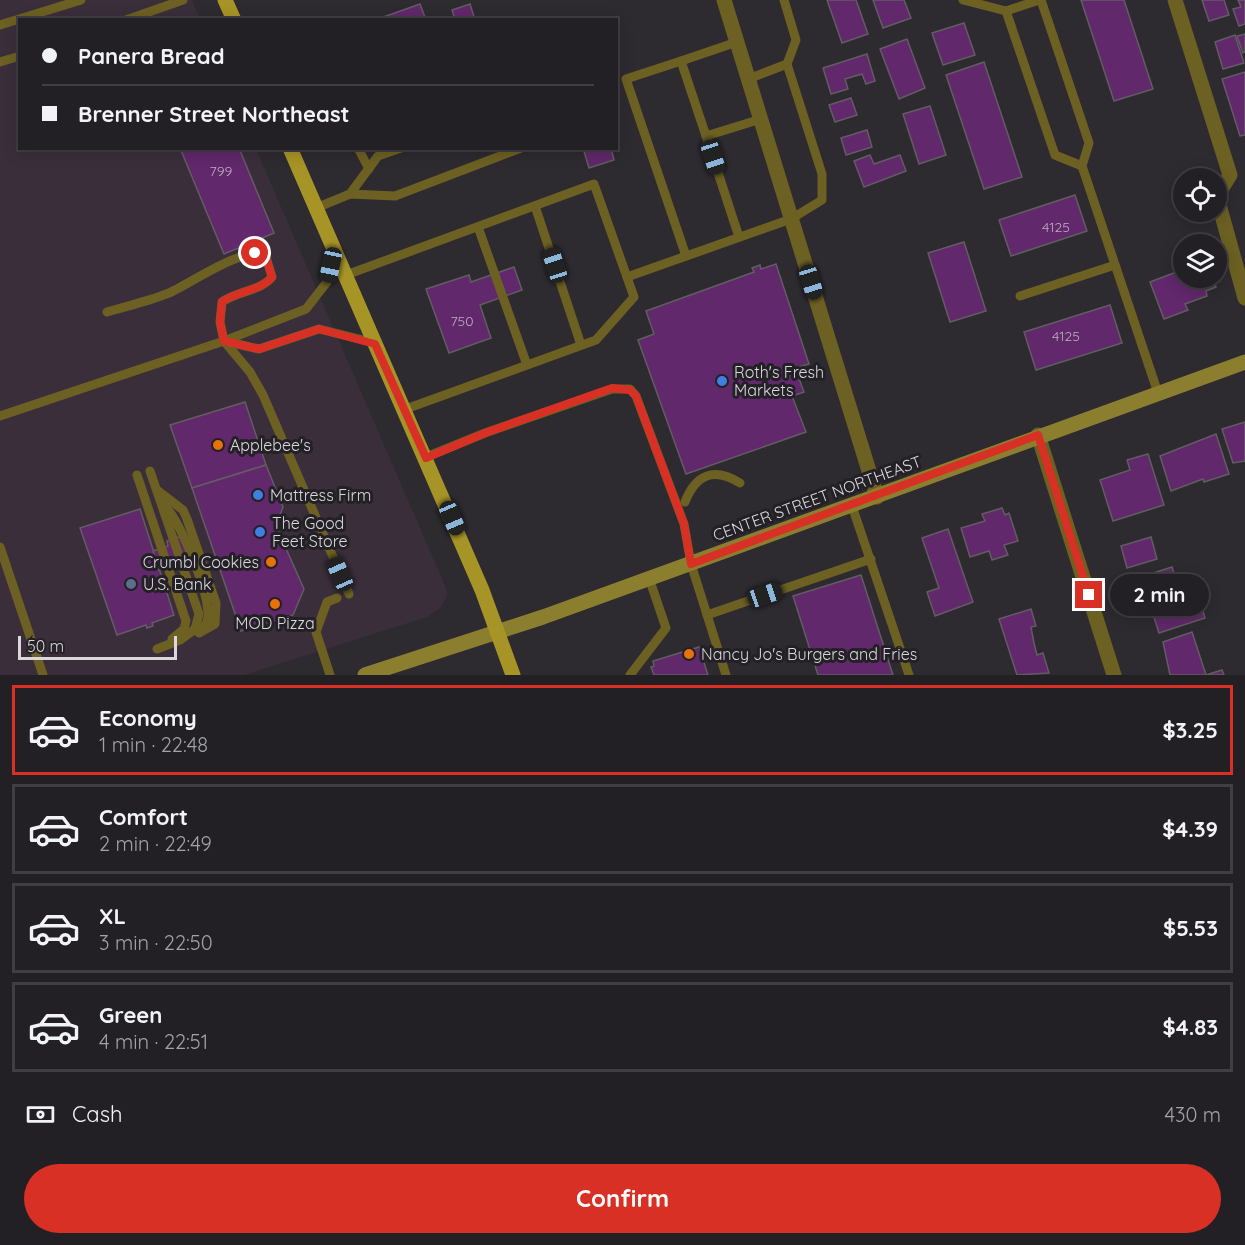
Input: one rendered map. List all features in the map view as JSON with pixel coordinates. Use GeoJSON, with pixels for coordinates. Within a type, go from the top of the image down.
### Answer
{"type":"FeatureCollection","features":[{"type":"Feature","properties":{"kind":"main road"},"geometry":{"type":"LineString","coordinates":[[225,0],[233,18]]}},
{"type":"Feature","properties":{"kind":"main road"},"geometry":{"type":"LineString","coordinates":[[291,150],[426,458],[499,631],[513,675]]}},
{"type":"Feature","properties":{"kind":"main road","name":"CENTER STREET NORTHEAST"},"geometry":{"type":"LineString","coordinates":[[365,675],[691,564],[877,497],[1038,435],[1245,362]]}},
{"type":"Feature","properties":{"kind":"street"},"geometry":{"type":"LineString","coordinates":[[724,0],[877,497]]}},
{"type":"Feature","properties":{"kind":"street"},"geometry":{"type":"LineString","coordinates":[[1174,0],[1238,172],[1220,191],[1218,201],[1245,298]]}},
{"type":"Feature","properties":{"kind":"street"},"geometry":{"type":"LineString","coordinates":[[1038,435],[1114,675]]}},
{"type":"Feature","properties":{"kind":"lane"},"geometry":{"type":"LineString","coordinates":[[23,18],[81,0]]}},
{"type":"Feature","properties":{"kind":"lane"},"geometry":{"type":"LineString","coordinates":[[132,18],[183,0]]}},
{"type":"Feature","properties":{"kind":"lane"},"geometry":{"type":"LineString","coordinates":[[627,277],[791,219],[822,200],[822,174],[787,64],[796,40],[784,0]]}},
{"type":"Feature","properties":{"kind":"lane"},"geometry":{"type":"LineString","coordinates":[[963,0],[1006,11],[1040,0],[1089,143],[1082,166],[1158,393]]}},
{"type":"Feature","properties":{"kind":"lane"},"geometry":{"type":"LineString","coordinates":[[1002,0],[1055,155],[1082,166]]}},
{"type":"Feature","properties":{"kind":"lane"},"geometry":{"type":"LineString","coordinates":[[0,25],[18,19]]}},
{"type":"Feature","properties":{"kind":"lane"},"geometry":{"type":"LineString","coordinates":[[686,256],[626,80],[737,42]]}},
{"type":"Feature","properties":{"kind":"lane"},"geometry":{"type":"LineString","coordinates":[[0,62],[18,57]]}},
{"type":"Feature","properties":{"kind":"lane"},"geometry":{"type":"LineString","coordinates":[[681,61],[739,237]]}},
{"type":"Feature","properties":{"kind":"lane"},"geometry":{"type":"LineString","coordinates":[[748,79],[787,64]]}},
{"type":"Feature","properties":{"kind":"lane"},"geometry":{"type":"LineString","coordinates":[[706,136],[761,119]]}},
{"type":"Feature","properties":{"kind":"lane"},"geometry":{"type":"LineString","coordinates":[[359,150],[369,169]]}},
{"type":"Feature","properties":{"kind":"lane"},"geometry":{"type":"LineString","coordinates":[[350,194],[378,156],[395,150]]}},
{"type":"Feature","properties":{"kind":"lane"},"geometry":{"type":"LineString","coordinates":[[316,208],[350,194],[395,196],[516,150]]}},
{"type":"Feature","properties":{"kind":"lane"},"geometry":{"type":"LineString","coordinates":[[346,276],[594,184],[634,297],[596,340],[403,410]]}},
{"type":"Feature","properties":{"kind":"lane"},"geometry":{"type":"LineString","coordinates":[[535,206],[581,345]]}},
{"type":"Feature","properties":{"kind":"lane"},"geometry":{"type":"LineString","coordinates":[[478,226],[527,365]]}},
{"type":"Feature","properties":{"kind":"lane"},"geometry":{"type":"LineString","coordinates":[[0,416],[224,341],[306,309],[327,282],[334,248]]}},
{"type":"Feature","properties":{"kind":"lane"},"geometry":{"type":"LineString","coordinates":[[107,312],[167,294],[218,266],[261,254],[266,258],[272,277],[267,283],[240,292],[222,302],[220,322],[224,341],[250,372],[263,395],[349,594]]}},
{"type":"Feature","properties":{"kind":"lane"},"geometry":{"type":"LineString","coordinates":[[1020,296],[1115,265]]}},
{"type":"Feature","properties":{"kind":"lane"},"geometry":{"type":"LineString","coordinates":[[224,341],[259,349],[319,329],[375,344]]}},
{"type":"Feature","properties":{"kind":"lane"},"geometry":{"type":"LineString","coordinates":[[426,458],[485,433],[600,393],[622,387],[630,390],[636,396],[684,524],[691,564],[726,675]]}},
{"type":"Feature","properties":{"kind":"lane"},"geometry":{"type":"LineString","coordinates":[[150,471],[199,614],[195,629],[180,640]]}},
{"type":"Feature","properties":{"kind":"lane"},"geometry":{"type":"LineString","coordinates":[[685,502],[690,488],[710,475],[719,474],[740,483]]}},
{"type":"Feature","properties":{"kind":"lane"},"geometry":{"type":"LineString","coordinates":[[137,475],[186,621],[179,634],[158,649],[199,633],[215,624],[216,603],[183,510],[157,490]]}},
{"type":"Feature","properties":{"kind":"lane"},"geometry":{"type":"LineString","coordinates":[[161,501],[178,521],[206,601],[208,615],[206,626],[199,633]]}},
{"type":"Feature","properties":{"kind":"lane"},"geometry":{"type":"LineString","coordinates":[[852,506],[909,675]]}},
{"type":"Feature","properties":{"kind":"lane"},"geometry":{"type":"LineString","coordinates":[[0,547],[43,675]]}},
{"type":"Feature","properties":{"kind":"lane"},"geometry":{"type":"LineString","coordinates":[[707,615],[871,559]]}},
{"type":"Feature","properties":{"kind":"lane"},"geometry":{"type":"LineString","coordinates":[[630,675],[666,628],[649,578]]}},
{"type":"Feature","properties":{"kind":"lane"},"geometry":{"type":"LineString","coordinates":[[330,675],[316,632],[327,602],[337,597]]}},
{"type":"Feature","properties":{"kind":"shaded area"},"geometry":{"type":"Polygon","coordinates":[[[0,0],[192,0],[200,18],[18,18],[18,150],[256,150],[446,588],[447,596],[441,607],[427,617],[244,675],[0,675],[0,0]]]}},
{"type":"Feature","properties":{"kind":"building"},"geometry":{"type":"Polygon","coordinates":[[[827,0],[856,0],[868,34],[842,43],[827,0]]]}},
{"type":"Feature","properties":{"kind":"building"},"geometry":{"type":"Polygon","coordinates":[[[873,0],[904,0],[911,18],[883,28],[873,0]]]}},
{"type":"Feature","properties":{"kind":"building"},"geometry":{"type":"Polygon","coordinates":[[[1081,0],[1124,0],[1153,89],[1114,101],[1081,0]]]}},
{"type":"Feature","properties":{"kind":"building"},"geometry":{"type":"Polygon","coordinates":[[[1202,0],[1224,0],[1229,15],[1209,21],[1202,0]]]}},
{"type":"Feature","properties":{"kind":"building"},"geometry":{"type":"Polygon","coordinates":[[[1238,0],[1245,0],[1245,24],[1239,26],[1233,9],[1241,7],[1238,0]]]}},
{"type":"Feature","properties":{"kind":"building"},"geometry":{"type":"Polygon","coordinates":[[[420,4],[425,18],[381,18],[420,4]]]}},
{"type":"Feature","properties":{"kind":"building"},"geometry":{"type":"Polygon","coordinates":[[[470,4],[474,18],[454,18],[452,10],[470,4]]]}},
{"type":"Feature","properties":{"kind":"building"},"geometry":{"type":"Polygon","coordinates":[[[964,23],[975,55],[943,65],[932,33],[964,23]]]}},
{"type":"Feature","properties":{"kind":"building"},"geometry":{"type":"Polygon","coordinates":[[[1245,34],[1245,52],[1243,53],[1237,36],[1245,34]]]}},
{"type":"Feature","properties":{"kind":"building"},"geometry":{"type":"Polygon","coordinates":[[[1235,35],[1244,63],[1223,69],[1215,42],[1235,35]]]}},
{"type":"Feature","properties":{"kind":"building"},"geometry":{"type":"Polygon","coordinates":[[[907,39],[925,88],[899,99],[880,49],[907,39]]]}},
{"type":"Feature","properties":{"kind":"building"},"geometry":{"type":"Polygon","coordinates":[[[867,54],[875,81],[866,84],[862,74],[845,79],[848,89],[831,94],[823,68],[867,54]]]}},
{"type":"Feature","properties":{"kind":"building"},"geometry":{"type":"Polygon","coordinates":[[[984,62],[1022,177],[984,189],[946,75],[984,62]]]}},
{"type":"Feature","properties":{"kind":"building"},"geometry":{"type":"Polygon","coordinates":[[[1245,72],[1245,135],[1240,136],[1222,79],[1245,72]]]}},
{"type":"Feature","properties":{"kind":"building"},"geometry":{"type":"Polygon","coordinates":[[[851,98],[857,115],[835,122],[829,105],[851,98]]]}},
{"type":"Feature","properties":{"kind":"building"},"geometry":{"type":"Polygon","coordinates":[[[930,106],[946,155],[919,164],[903,114],[930,106]]]}},
{"type":"Feature","properties":{"kind":"building"},"geometry":{"type":"Polygon","coordinates":[[[867,130],[872,147],[846,155],[841,138],[867,130]]]}},
{"type":"Feature","properties":{"kind":"building"},"geometry":{"type":"Polygon","coordinates":[[[181,150],[240,150],[274,233],[224,254],[181,150]]]}},
{"type":"Feature","properties":{"kind":"building"},"geometry":{"type":"Polygon","coordinates":[[[584,150],[612,150],[614,160],[589,168],[584,150]]]}},
{"type":"Feature","properties":{"kind":"building"},"geometry":{"type":"Polygon","coordinates":[[[870,155],[874,164],[900,155],[906,171],[864,187],[854,161],[870,155]]]}},
{"type":"Feature","properties":{"kind":"building"},"geometry":{"type":"Polygon","coordinates":[[[1075,195],[1087,231],[1011,256],[999,220],[1075,195]]]}},
{"type":"Feature","properties":{"kind":"building"},"geometry":{"type":"Polygon","coordinates":[[[964,242],[986,311],[950,322],[928,253],[964,242]]]}},
{"type":"Feature","properties":{"kind":"building"},"geometry":{"type":"Polygon","coordinates":[[[776,264],[809,364],[795,368],[804,392],[792,396],[806,432],[686,474],[638,340],[654,334],[646,311],[754,272],[752,268],[760,265],[761,269],[776,264]]]}},
{"type":"Feature","properties":{"kind":"building"},"geometry":{"type":"Polygon","coordinates":[[[514,267],[522,290],[480,305],[491,338],[449,353],[426,289],[469,275],[471,282],[514,267]]]}},
{"type":"Feature","properties":{"kind":"building"},"geometry":{"type":"Polygon","coordinates":[[[1173,273],[1173,288],[1214,288],[1206,291],[1207,296],[1185,304],[1188,310],[1164,319],[1150,282],[1173,273]]]}},
{"type":"Feature","properties":{"kind":"building"},"geometry":{"type":"Polygon","coordinates":[[[1110,305],[1122,343],[1036,370],[1024,332],[1110,305]]]}},
{"type":"Feature","properties":{"kind":"building","name":"Applebee's"},"geometry":{"type":"Polygon","coordinates":[[[245,402],[266,465],[192,488],[170,425],[245,402]]]}},
{"type":"Feature","properties":{"kind":"building"},"geometry":{"type":"Polygon","coordinates":[[[1245,422],[1245,461],[1233,463],[1222,429],[1245,422]]]}},
{"type":"Feature","properties":{"kind":"building"},"geometry":{"type":"Polygon","coordinates":[[[1216,434],[1229,474],[1204,482],[1203,479],[1171,491],[1160,456],[1216,434]]]}},
{"type":"Feature","properties":{"kind":"building"},"geometry":{"type":"Polygon","coordinates":[[[1148,454],[1164,505],[1113,521],[1100,480],[1130,470],[1127,460],[1148,454]]]}},
{"type":"Feature","properties":{"kind":"building"},"geometry":{"type":"Polygon","coordinates":[[[266,465],[283,507],[276,526],[304,589],[293,615],[241,631],[192,488],[266,465]]]}},
{"type":"Feature","properties":{"kind":"building"},"geometry":{"type":"Polygon","coordinates":[[[1002,508],[1005,515],[1009,513],[1018,541],[1004,545],[1008,555],[992,560],[989,551],[970,557],[961,528],[985,521],[982,514],[1002,508]]]}},
{"type":"Feature","properties":{"kind":"building","name":"U.S. Bank"},"geometry":{"type":"Polygon","coordinates":[[[140,509],[174,615],[152,623],[153,626],[147,628],[146,625],[117,635],[80,528],[140,509]]]}},
{"type":"Feature","properties":{"kind":"building"},"geometry":{"type":"Polygon","coordinates":[[[948,529],[973,602],[935,616],[927,592],[939,588],[922,538],[948,529]]]}},
{"type":"Feature","properties":{"kind":"building"},"geometry":{"type":"Polygon","coordinates":[[[185,535],[191,559],[159,570],[153,551],[168,546],[167,541],[185,535]]]}},
{"type":"Feature","properties":{"kind":"building"},"geometry":{"type":"Polygon","coordinates":[[[1151,537],[1157,559],[1127,568],[1121,546],[1151,537]]]}},
{"type":"Feature","properties":{"kind":"building"},"geometry":{"type":"Polygon","coordinates":[[[1172,567],[1183,599],[1198,595],[1205,618],[1159,633],[1151,608],[1154,607],[1151,599],[1154,598],[1147,575],[1172,567]]]}},
{"type":"Feature","properties":{"kind":"building"},"geometry":{"type":"Polygon","coordinates":[[[861,575],[893,675],[818,675],[793,596],[861,575]]]}},
{"type":"Feature","properties":{"kind":"building"},"geometry":{"type":"Polygon","coordinates":[[[1031,609],[1036,626],[1031,627],[1037,655],[1043,653],[1049,673],[1017,675],[999,619],[1031,609]]]}},
{"type":"Feature","properties":{"kind":"building"},"geometry":{"type":"Polygon","coordinates":[[[1192,632],[1206,675],[1170,675],[1163,642],[1192,632]]]}},
{"type":"Feature","properties":{"kind":"building","name":"Nancy Jo's Burgers and Fries"},"geometry":{"type":"Polygon","coordinates":[[[699,647],[708,675],[654,675],[651,667],[654,666],[653,661],[699,647]]]}},
{"type":"Feature","properties":{"kind":"building"},"geometry":{"type":"Polygon","coordinates":[[[1222,670],[1224,675],[1206,675],[1222,670]]]}},
{"type":"Feature","properties":{"kind":"place","name":"Roth's Fresh Markets"},"geometry":{"type":"Point","coordinates":[722,381]}},
{"type":"Feature","properties":{"kind":"place","name":"Applebee's"},"geometry":{"type":"Point","coordinates":[218,445]}},
{"type":"Feature","properties":{"kind":"place","name":"Mattress Firm"},"geometry":{"type":"Point","coordinates":[258,495]}},
{"type":"Feature","properties":{"kind":"place","name":"The Good Feet Store"},"geometry":{"type":"Point","coordinates":[260,532]}},
{"type":"Feature","properties":{"kind":"place","name":"Crumbl Cookies"},"geometry":{"type":"Point","coordinates":[271,562]}},
{"type":"Feature","properties":{"kind":"place","name":"U.S. Bank"},"geometry":{"type":"Point","coordinates":[131,584]}},
{"type":"Feature","properties":{"kind":"place","name":"MOD Pizza"},"geometry":{"type":"Point","coordinates":[275,604]}},
{"type":"Feature","properties":{"kind":"place","name":"Nancy Jo's Burgers and Fries"},"geometry":{"type":"Point","coordinates":[689,654]}},
{"type":"Feature","properties":{"kind":"route"},"geometry":{"type":"LineString","coordinates":[[255,253],[266,258],[272,277],[267,283],[240,292],[222,302],[220,322],[224,341],[259,349],[319,329],[375,344],[426,458],[485,433],[612,388],[622,387],[630,390],[636,396],[684,524],[691,564],[877,497],[1038,435],[1089,595]]}}]}
